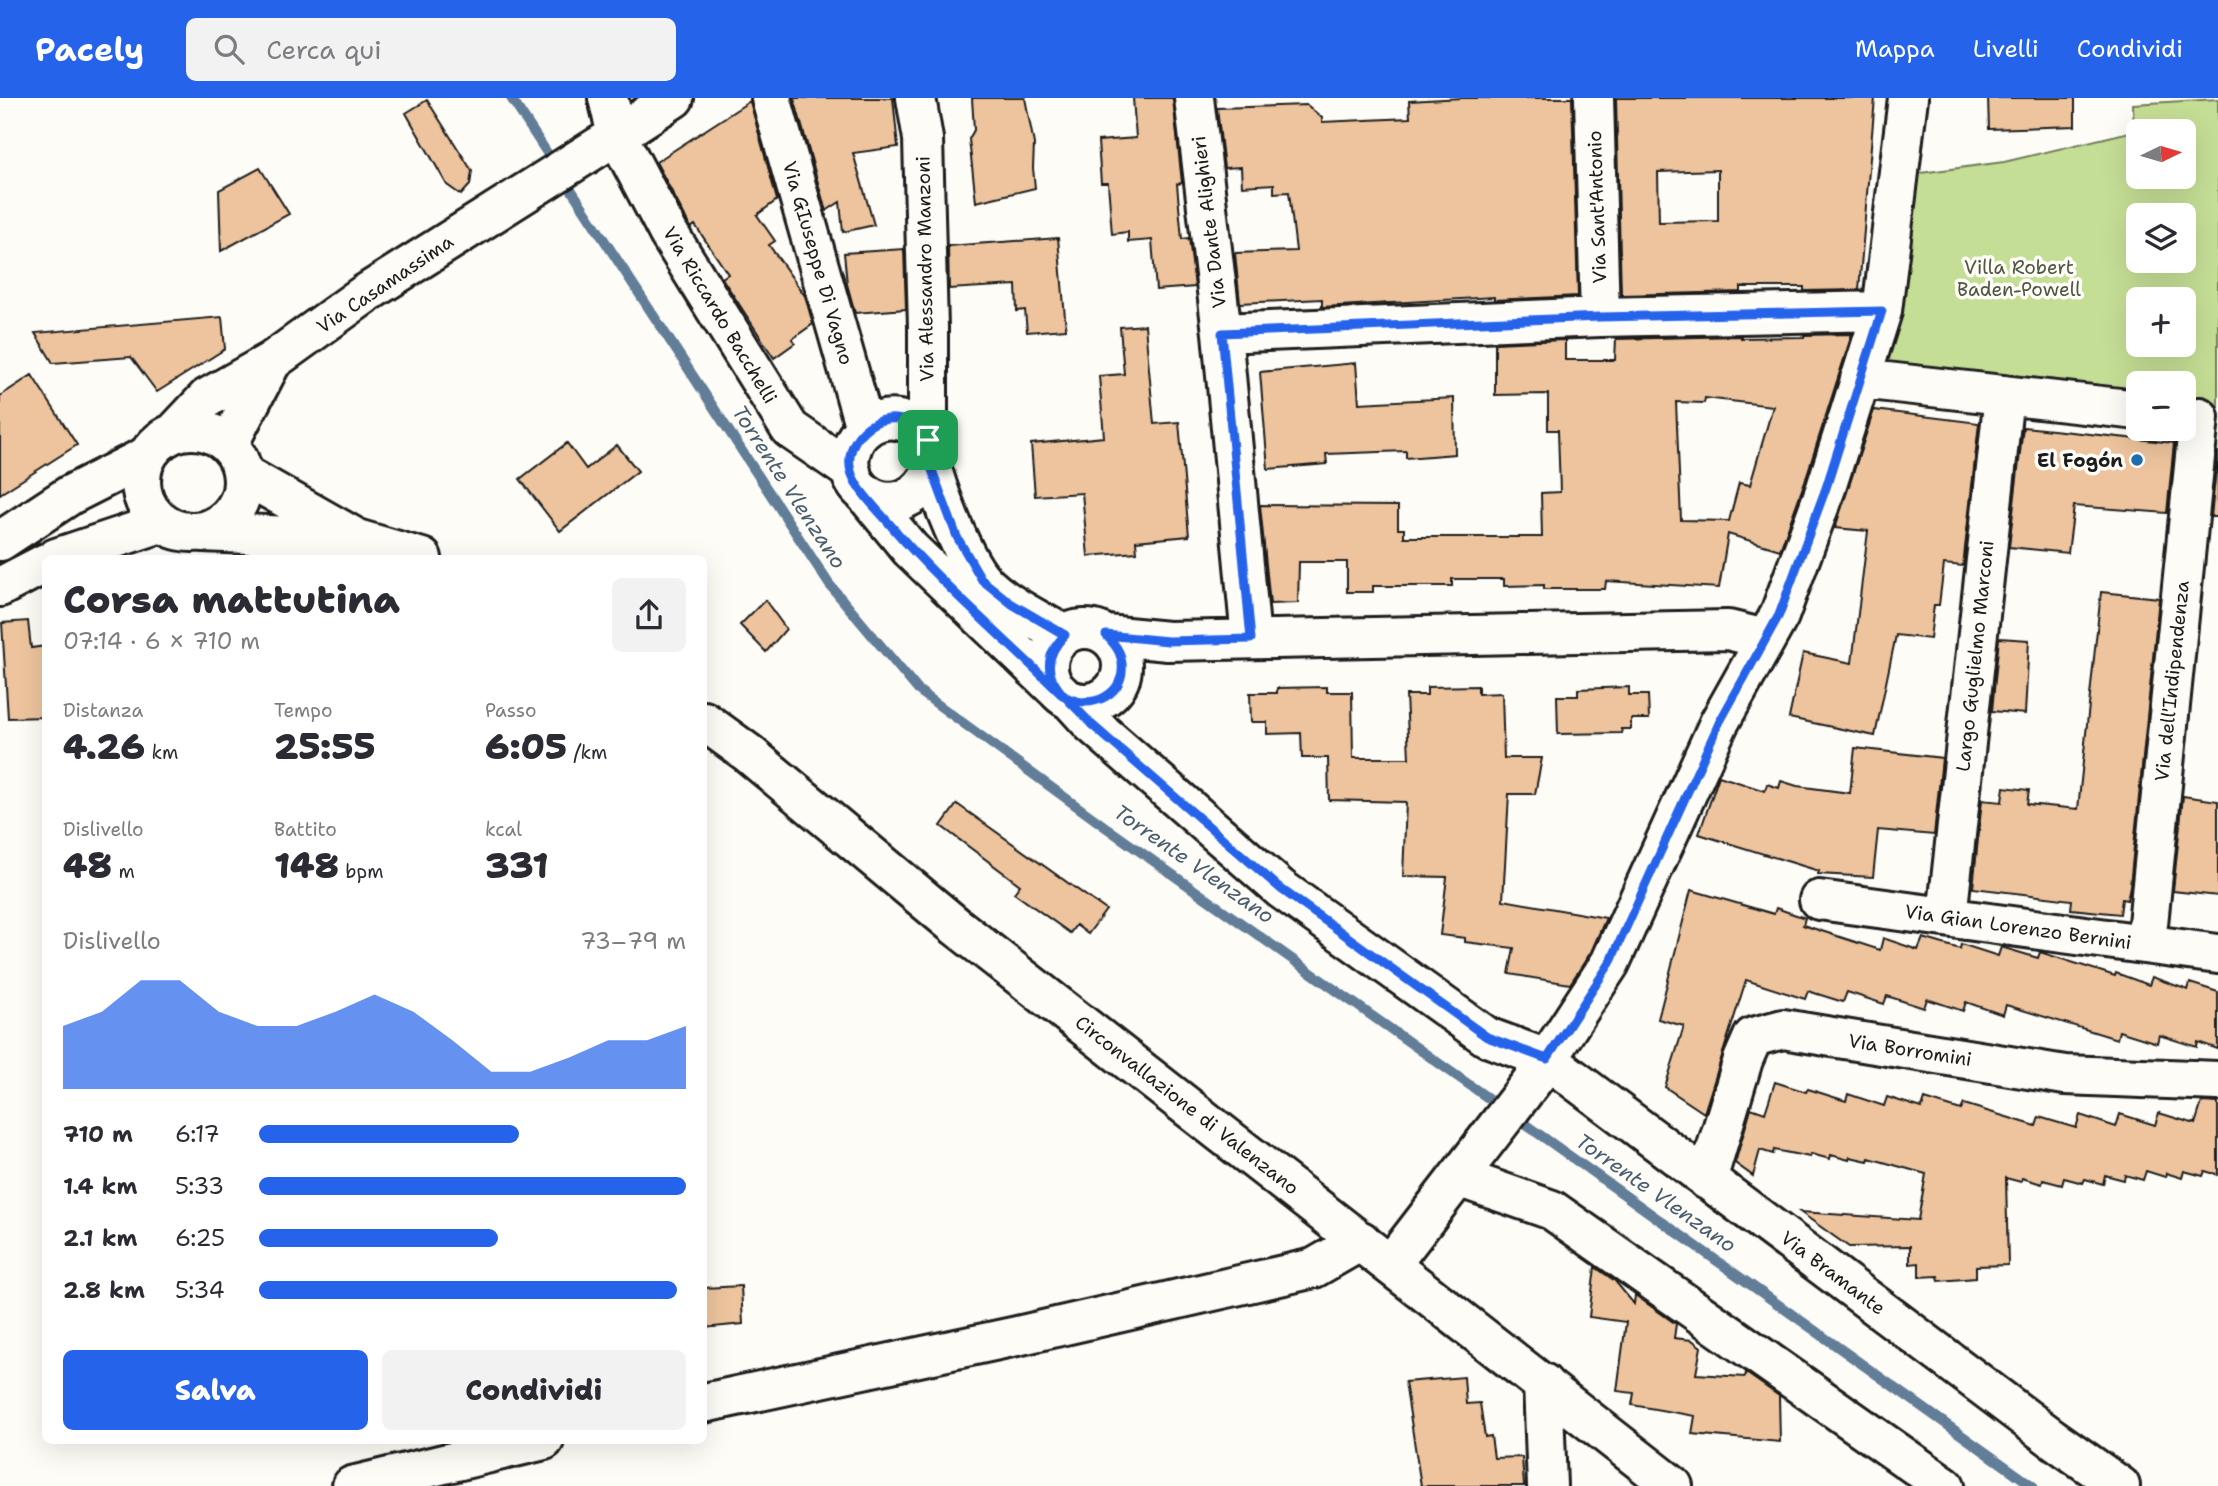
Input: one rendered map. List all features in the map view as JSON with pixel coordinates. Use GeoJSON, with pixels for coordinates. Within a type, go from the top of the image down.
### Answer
{"type":"FeatureCollection","features":[{"type":"Feature","properties":{"kind":"street","name":"Via Riccardo Bacchelli"},"geometry":{"type":"LineString","coordinates":[[608,98],[607,141],[669,234],[790,429],[857,482],[874,499],[888,503],[910,499],[926,485],[930,455]]}},
{"type":"Feature","properties":{"kind":"street"},"geometry":{"type":"LineString","coordinates":[[607,141],[674,98]]}},
{"type":"Feature","properties":{"kind":"street","name":"Via GIuseppe Di Vagno"},"geometry":{"type":"LineString","coordinates":[[771,98],[865,428]]}},
{"type":"Feature","properties":{"kind":"street","name":"Via Alessandro Manzoni"},"geometry":{"type":"LineString","coordinates":[[916,98],[923,139],[930,455]]}},
{"type":"Feature","properties":{"kind":"street","name":"Via Dante Alighieri"},"geometry":{"type":"LineString","coordinates":[[1194,98],[1222,333],[1251,639]]}},
{"type":"Feature","properties":{"kind":"street","name":"Via Sant'Antonio"},"geometry":{"type":"LineString","coordinates":[[1594,98],[1600,317]]}},
{"type":"Feature","properties":{"kind":"street"},"geometry":{"type":"LineString","coordinates":[[707,1402],[1376,1252],[1458,1177],[1541,1068],[1610,963],[1719,723],[1779,615],[1826,488],[1882,311],[1908,98]]}},
{"type":"Feature","properties":{"kind":"street","name":"Via Casamassima"},"geometry":{"type":"LineString","coordinates":[[160,444],[207,398],[272,361],[365,294],[607,141]]}},
{"type":"Feature","properties":{"kind":"street"},"geometry":{"type":"LineString","coordinates":[[1222,333],[1600,317],[1882,311]]}},
{"type":"Feature","properties":{"kind":"street"},"geometry":{"type":"LineString","coordinates":[[203,532],[217,527],[229,518],[238,505],[243,491],[235,460],[272,361]]}},
{"type":"Feature","properties":{"kind":"street"},"geometry":{"type":"LineString","coordinates":[[1860,379],[2126,409]]}},
{"type":"Feature","properties":{"kind":"street","name":"Largo Guglielmo Marconi"},"geometry":{"type":"LineString","coordinates":[[1947,917],[2004,395]]}},
{"type":"Feature","properties":{"kind":"street","name":"Via dell'Indipendenza"},"geometry":{"type":"LineString","coordinates":[[2146,944],[2200,417]]}},
{"type":"Feature","properties":{"kind":"street"},"geometry":{"type":"LineString","coordinates":[[1065,635],[1012,604],[982,580],[957,537],[930,455],[913,425],[899,420],[877,422],[865,428],[855,439],[851,449],[857,482],[911,549],[1066,698],[1092,702],[1104,698],[1118,684],[1122,660],[1118,649],[1106,635]]}},
{"type":"Feature","properties":{"kind":"street"},"geometry":{"type":"LineString","coordinates":[[0,541],[69,495],[188,430],[217,436],[235,460],[357,539]]}},
{"type":"Feature","properties":{"kind":"street"},"geometry":{"type":"LineString","coordinates":[[160,444],[142,470],[140,485],[143,500],[151,513],[174,530],[188,533],[357,539],[412,555]]}},
{"type":"Feature","properties":{"kind":"street"},"geometry":{"type":"LineString","coordinates":[[65,555],[161,523]]}},
{"type":"Feature","properties":{"kind":"street"},"geometry":{"type":"LineString","coordinates":[[0,587],[42,566]]}},
{"type":"Feature","properties":{"kind":"street"},"geometry":{"type":"LineString","coordinates":[[1541,1068],[1487,1037],[1281,889],[1091,724],[1066,698],[1053,684],[1049,667],[1052,650],[1065,635],[1086,629],[1106,635],[1168,641],[1728,630],[1765,639]]}},
{"type":"Feature","properties":{"kind":"street","name":"Circonvallazione di Valenzano"},"geometry":{"type":"LineString","coordinates":[[707,723],[748,753],[957,927],[1673,1486]]}},
{"type":"Feature","properties":{"kind":"street","name":"Via Gian Lorenzo Bernini"},"geometry":{"type":"LineString","coordinates":[[1819,900],[2218,954]]}},
{"type":"Feature","properties":{"kind":"street","name":"Via Borromini"},"geometry":{"type":"LineString","coordinates":[[1707,1180],[1743,1059],[1753,1037],[1783,1029],[2065,1075],[2218,1081]]}},
{"type":"Feature","properties":{"kind":"street","name":"Via Bramante"},"geometry":{"type":"LineString","coordinates":[[1541,1068],[1707,1180],[2120,1486]]}},
{"type":"Feature","properties":{"kind":"street"},"geometry":{"type":"LineString","coordinates":[[1458,1177],[1552,1210],[1945,1486]]}},
{"type":"Feature","properties":{"kind":"street"},"geometry":{"type":"LineString","coordinates":[[1543,1383],[1547,1486]]}},
{"type":"Feature","properties":{"kind":"street"},"geometry":{"type":"LineString","coordinates":[[352,1486],[527,1444]]}},
{"type":"Feature","properties":{"kind":"green space","name":"Villa Robert Baden-Powell"},"geometry":{"type":"Polygon","coordinates":[[[2218,99],[2218,418],[2196,416],[2196,371],[2126,371],[2126,409],[1860,379],[1898,176],[2004,162],[2126,133],[2126,189],[2196,189],[2196,119],[2134,119],[2133,104],[2218,99]]]}},
{"type":"Feature","properties":{"kind":"building"},"geometry":{"type":"Polygon","coordinates":[[[794,98],[893,98],[898,147],[853,153],[874,225],[843,232],[840,202],[826,211],[794,98]]]}},
{"type":"Feature","properties":{"kind":"building"},"geometry":{"type":"Polygon","coordinates":[[[972,98],[1025,98],[1034,144],[1035,188],[976,202],[969,139],[974,130],[972,98]]]}},
{"type":"Feature","properties":{"kind":"building"},"geometry":{"type":"Polygon","coordinates":[[[1133,98],[1173,98],[1182,183],[1177,184],[1182,239],[1189,238],[1195,287],[1156,290],[1152,240],[1128,242],[1128,232],[1112,234],[1108,183],[1101,183],[1098,141],[1136,138],[1133,98]]]}},
{"type":"Feature","properties":{"kind":"building"},"geometry":{"type":"Polygon","coordinates":[[[1572,98],[1578,296],[1494,300],[1494,297],[1322,307],[1322,299],[1240,303],[1235,253],[1296,251],[1289,192],[1274,193],[1274,184],[1242,186],[1241,167],[1224,168],[1217,108],[1307,105],[1322,118],[1322,122],[1410,118],[1409,101],[1572,98]]]}},
{"type":"Feature","properties":{"kind":"building"},"geometry":{"type":"Polygon","coordinates":[[[1616,98],[1875,98],[1859,290],[1804,291],[1804,287],[1741,287],[1741,292],[1621,295],[1616,98]],[[1718,170],[1658,172],[1659,222],[1718,221],[1718,170]]]}},
{"type":"Feature","properties":{"kind":"building"},"geometry":{"type":"Polygon","coordinates":[[[1988,98],[2075,98],[2075,126],[1989,129],[1988,98]]]}},
{"type":"Feature","properties":{"kind":"building"},"geometry":{"type":"Polygon","coordinates":[[[427,100],[472,171],[470,185],[461,195],[447,185],[406,113],[427,100]]]}},
{"type":"Feature","properties":{"kind":"building"},"geometry":{"type":"Polygon","coordinates":[[[750,101],[777,200],[757,215],[775,241],[769,245],[805,296],[813,324],[792,339],[795,343],[774,358],[722,278],[728,274],[695,225],[691,228],[656,162],[750,101]]]}},
{"type":"Feature","properties":{"kind":"building"},"geometry":{"type":"Polygon","coordinates":[[[260,168],[289,214],[221,251],[219,190],[260,168]]]}},
{"type":"Feature","properties":{"kind":"building"},"geometry":{"type":"Polygon","coordinates":[[[1058,238],[1066,329],[1027,332],[1025,310],[1017,311],[1016,285],[949,289],[948,246],[1058,238]]]}},
{"type":"Feature","properties":{"kind":"building"},"geometry":{"type":"Polygon","coordinates":[[[904,249],[906,309],[855,313],[847,284],[844,253],[904,249]]]}},
{"type":"Feature","properties":{"kind":"building"},"geometry":{"type":"Polygon","coordinates":[[[222,317],[225,349],[157,392],[131,357],[53,363],[35,333],[222,317]]]}},
{"type":"Feature","properties":{"kind":"building"},"geometry":{"type":"Polygon","coordinates":[[[1145,325],[1154,424],[1179,422],[1189,536],[1136,541],[1137,552],[1088,556],[1082,493],[1035,496],[1031,444],[1104,437],[1099,376],[1124,374],[1120,327],[1145,325]]]}},
{"type":"Feature","properties":{"kind":"building"},"geometry":{"type":"Polygon","coordinates":[[[1852,334],[1780,550],[1728,534],[1719,588],[1606,581],[1605,589],[1544,589],[1544,585],[1504,586],[1504,579],[1452,579],[1452,586],[1373,586],[1373,592],[1347,592],[1347,562],[1299,562],[1298,603],[1270,604],[1260,505],[1398,506],[1398,529],[1404,529],[1404,537],[1542,537],[1541,493],[1560,492],[1558,430],[1548,430],[1548,394],[1495,395],[1495,343],[1565,340],[1565,360],[1615,360],[1616,339],[1852,334]],[[1705,398],[1704,403],[1676,402],[1681,520],[1729,521],[1739,483],[1750,485],[1773,406],[1705,398]]]}},
{"type":"Feature","properties":{"kind":"building"},"geometry":{"type":"Polygon","coordinates":[[[1356,363],[1359,403],[1454,398],[1455,454],[1406,458],[1406,451],[1326,454],[1327,464],[1268,469],[1260,372],[1356,363]]]}},
{"type":"Feature","properties":{"kind":"building"},"geometry":{"type":"Polygon","coordinates":[[[32,375],[77,445],[0,494],[0,396],[32,375]]]}},
{"type":"Feature","properties":{"kind":"building"},"geometry":{"type":"Polygon","coordinates":[[[1874,410],[1979,423],[1963,566],[1944,564],[1939,605],[1934,605],[1930,639],[1896,635],[1875,736],[1789,718],[1803,653],[1852,663],[1868,531],[1835,528],[1874,410]]]}},
{"type":"Feature","properties":{"kind":"building"},"geometry":{"type":"Polygon","coordinates":[[[2023,427],[2126,438],[2126,441],[2174,443],[2167,513],[2074,506],[2068,553],[2009,547],[2023,427]]]}},
{"type":"Feature","properties":{"kind":"building"},"geometry":{"type":"Polygon","coordinates":[[[567,443],[586,469],[617,445],[638,471],[560,531],[520,479],[567,443]]]}},
{"type":"Feature","properties":{"kind":"building"},"geometry":{"type":"Polygon","coordinates":[[[2218,451],[2218,517],[2211,517],[2218,451]]]}},
{"type":"Feature","properties":{"kind":"building"},"geometry":{"type":"Polygon","coordinates":[[[2101,592],[2159,598],[2130,886],[2127,900],[2122,899],[2120,914],[2071,909],[2072,900],[1973,888],[1982,800],[2002,802],[2004,787],[2029,790],[2027,804],[2078,809],[2101,592]]]}},
{"type":"Feature","properties":{"kind":"building"},"geometry":{"type":"Polygon","coordinates":[[[765,600],[786,629],[766,652],[740,625],[765,600]]]}},
{"type":"Feature","properties":{"kind":"building"},"geometry":{"type":"Polygon","coordinates":[[[28,621],[31,648],[42,647],[42,717],[8,718],[2,623],[28,621]]]}},
{"type":"Feature","properties":{"kind":"building"},"geometry":{"type":"Polygon","coordinates":[[[1999,638],[2029,640],[2025,714],[1992,711],[1999,638]]]}},
{"type":"Feature","properties":{"kind":"building"},"geometry":{"type":"Polygon","coordinates":[[[1478,686],[1478,694],[1502,693],[1504,758],[1542,758],[1535,794],[1509,794],[1503,900],[1606,918],[1591,952],[1570,984],[1509,974],[1514,948],[1465,942],[1465,938],[1440,935],[1447,877],[1403,876],[1406,802],[1329,800],[1328,758],[1302,758],[1301,733],[1267,734],[1267,722],[1251,722],[1250,693],[1277,693],[1277,688],[1327,687],[1327,692],[1352,692],[1353,758],[1409,758],[1406,695],[1427,695],[1427,687],[1478,686]]]}},
{"type":"Feature","properties":{"kind":"building"},"geometry":{"type":"Polygon","coordinates":[[[1629,687],[1629,695],[1648,695],[1649,719],[1631,719],[1631,729],[1621,729],[1622,733],[1558,734],[1557,696],[1578,696],[1578,689],[1629,687]]]}},
{"type":"Feature","properties":{"kind":"building"},"geometry":{"type":"Polygon","coordinates":[[[1855,748],[1942,758],[1934,835],[1878,830],[1873,877],[1818,874],[1819,871],[1699,834],[1719,776],[1765,791],[1767,784],[1779,788],[1781,781],[1797,786],[1850,793],[1855,748]]]}},
{"type":"Feature","properties":{"kind":"building"},"geometry":{"type":"Polygon","coordinates":[[[2183,796],[2218,801],[2218,896],[2173,891],[2183,796]]]}},
{"type":"Feature","properties":{"kind":"building"},"geometry":{"type":"Polygon","coordinates":[[[957,804],[1106,910],[1088,934],[1076,925],[1070,933],[1014,893],[1020,885],[941,826],[957,804]]]}},
{"type":"Feature","properties":{"kind":"building"},"geometry":{"type":"Polygon","coordinates":[[[1691,890],[1774,914],[1776,908],[1805,918],[1803,925],[1880,950],[1883,938],[1918,950],[1923,938],[1960,949],[1961,944],[1998,956],[2001,947],[2038,958],[2040,952],[2149,985],[2152,977],[2188,990],[2190,983],[2218,992],[2218,1049],[2198,1042],[2197,1047],[2159,1035],[2157,1043],[2119,1031],[2117,1039],[2006,1005],[2003,1015],[1966,1002],[1963,1011],[1927,999],[1924,1008],[1887,996],[1884,1004],[1847,992],[1843,1002],[1808,991],[1805,999],[1746,980],[1704,1113],[1665,1087],[1684,1026],[1658,1019],[1691,890]]]}},
{"type":"Feature","properties":{"kind":"building"},"geometry":{"type":"Polygon","coordinates":[[[1775,1082],[1846,1101],[1848,1094],[1884,1106],[1887,1097],[1922,1108],[1925,1099],[1961,1110],[1964,1104],[2036,1126],[2039,1117],[2076,1128],[2080,1115],[2116,1127],[2120,1114],[2155,1125],[2159,1113],[2195,1124],[2202,1102],[2218,1103],[2218,1175],[2205,1171],[2203,1176],[2184,1171],[2182,1178],[2166,1173],[2165,1177],[2146,1171],[2143,1180],[2125,1175],[2124,1180],[2105,1175],[2103,1184],[2085,1179],[2083,1183],[2064,1178],[2062,1185],[2043,1180],[2042,1184],[2022,1178],[2021,1182],[2006,1178],[2008,1265],[1976,1266],[1976,1278],[1939,1281],[1938,1276],[1919,1277],[1919,1263],[1910,1264],[1910,1246],[1849,1247],[1800,1212],[1918,1220],[1926,1174],[1869,1158],[1868,1161],[1850,1157],[1849,1160],[1831,1155],[1830,1159],[1774,1150],[1773,1154],[1760,1150],[1753,1176],[1735,1163],[1751,1108],[1765,1113],[1775,1082]]]}},
{"type":"Feature","properties":{"kind":"building"},"geometry":{"type":"Polygon","coordinates":[[[1595,1267],[1615,1281],[1634,1304],[1635,1295],[1676,1324],[1674,1338],[1692,1340],[1701,1347],[1696,1374],[1745,1377],[1746,1373],[1779,1396],[1780,1442],[1692,1434],[1695,1416],[1632,1405],[1634,1393],[1617,1391],[1626,1322],[1589,1317],[1595,1267]]]}},
{"type":"Feature","properties":{"kind":"building"},"geometry":{"type":"Polygon","coordinates":[[[741,1286],[743,1324],[707,1328],[707,1288],[741,1286]]]}},
{"type":"Feature","properties":{"kind":"building"},"geometry":{"type":"Polygon","coordinates":[[[1464,1377],[1466,1404],[1480,1403],[1485,1437],[1491,1436],[1494,1458],[1522,1457],[1524,1486],[1421,1486],[1405,1382],[1464,1377]]]}},
{"type":"Feature","properties":{"kind":"waterway","name":"Torrente Vlenzano"},"geometry":{"type":"LineString","coordinates":[[511,98],[555,165]]}},
{"type":"Feature","properties":{"kind":"waterway","name":"Torrente Vlenzano"},"geometry":{"type":"LineString","coordinates":[[563,177],[829,584],[918,690],[1104,826],[1502,1108]]}},
{"type":"Feature","properties":{"kind":"waterway","name":"Torrente Vlenzano"},"geometry":{"type":"LineString","coordinates":[[1515,1117],[2033,1486]]}},
{"type":"Feature","properties":{"kind":"place","name":"El Fogón"},"geometry":{"type":"Point","coordinates":[2137,460]}},
{"type":"Feature","properties":{"kind":"route"},"geometry":{"type":"LineString","coordinates":[[928,440],[913,425],[899,420],[877,422],[865,428],[855,439],[851,449],[849,463],[855,481],[911,549],[1061,694],[1072,702],[1092,702],[1110,694],[1118,684],[1122,672],[1118,649],[1106,635],[1168,641],[1251,639],[1222,333],[1600,317],[1882,311],[1826,488],[1779,615],[1719,723],[1610,963],[1547,1059],[1487,1037],[1281,889],[1091,724],[1072,702],[1061,694],[1053,684],[1049,667],[1052,650],[1065,635],[1012,604],[982,580],[957,537],[932,470],[933,456],[928,440]]}}]}
